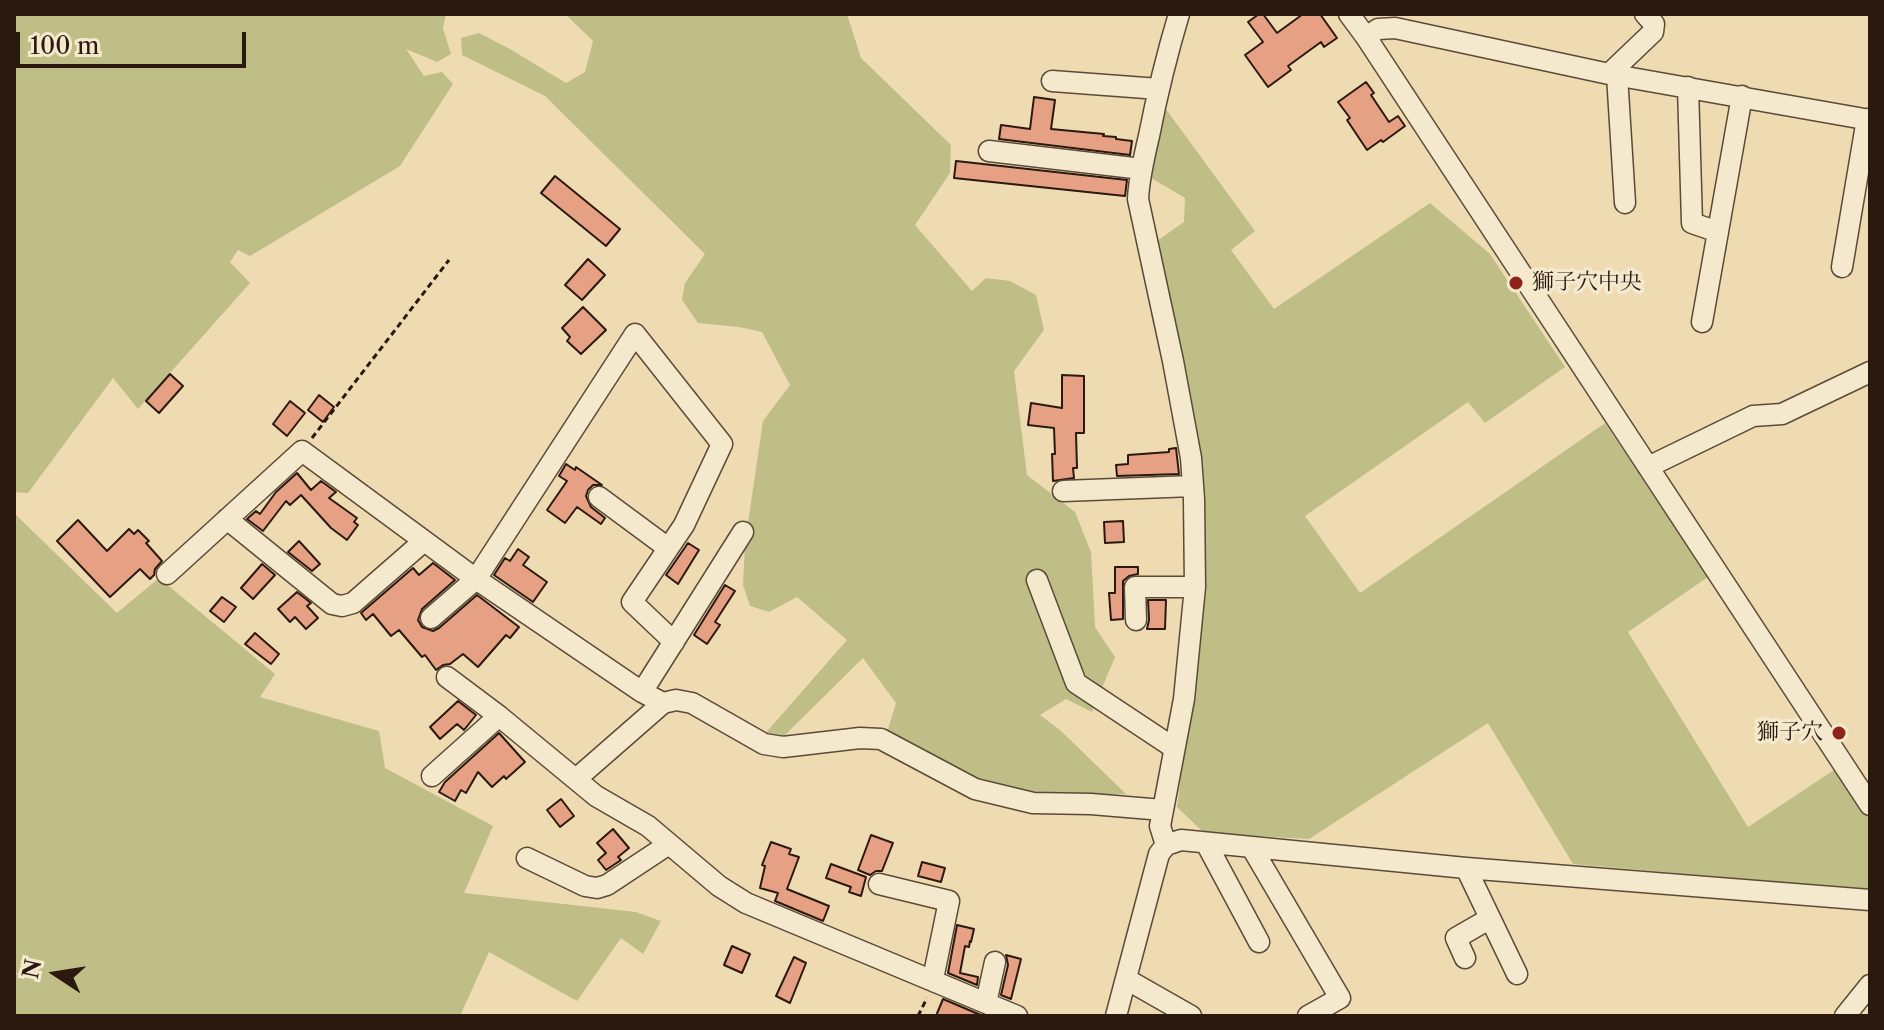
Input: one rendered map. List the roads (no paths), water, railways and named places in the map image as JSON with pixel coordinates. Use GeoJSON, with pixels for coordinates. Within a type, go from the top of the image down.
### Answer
{"type":"FeatureCollection","features":[{"type":"Feature","properties":{"kind":"street"},"geometry":{"type":"LineString","coordinates":[[1166,845],[1160,826],[1184,699],[1195,587],[1193,486],[1191,458],[1173,361],[1138,199],[1159,89],[1179,14]]}},
{"type":"Feature","properties":{"kind":"street"},"geometry":{"type":"LineString","coordinates":[[1349,14],[1870,805]]}},
{"type":"Feature","properties":{"kind":"street"},"geometry":{"type":"LineString","coordinates":[[1625,203],[1613,75],[1653,32],[1654,24],[1645,14]]}},
{"type":"Feature","properties":{"kind":"street"},"geometry":{"type":"LineString","coordinates":[[1366,37],[1378,29],[1395,28],[1613,75],[1868,120],[1842,267]]}},
{"type":"Feature","properties":{"kind":"street"},"geometry":{"type":"LineString","coordinates":[[1052,81],[1159,89]]}},
{"type":"Feature","properties":{"kind":"street"},"geometry":{"type":"LineString","coordinates":[[1688,87],[1692,223],[1718,232]]}},
{"type":"Feature","properties":{"kind":"street"},"geometry":{"type":"LineString","coordinates":[[1702,322],[1742,96]]}},
{"type":"Feature","properties":{"kind":"street"},"geometry":{"type":"LineString","coordinates":[[989,151],[1142,169]]}},
{"type":"Feature","properties":{"kind":"street"},"geometry":{"type":"LineString","coordinates":[[431,618],[476,579],[635,334],[722,444],[684,525],[632,602],[674,642]]}},
{"type":"Feature","properties":{"kind":"street"},"geometry":{"type":"LineString","coordinates":[[1648,467],[1753,416],[1782,414],[1870,372]]}},
{"type":"Feature","properties":{"kind":"street"},"geometry":{"type":"LineString","coordinates":[[167,574],[302,451],[476,579],[642,692],[663,703]]}},
{"type":"Feature","properties":{"kind":"street"},"geometry":{"type":"LineString","coordinates":[[1063,491],[1193,486]]}},
{"type":"Feature","properties":{"kind":"street"},"geometry":{"type":"LineString","coordinates":[[599,497],[668,548]]}},
{"type":"Feature","properties":{"kind":"street"},"geometry":{"type":"LineString","coordinates":[[227,519],[332,604],[342,606],[353,603],[424,541]]}},
{"type":"Feature","properties":{"kind":"street"},"geometry":{"type":"LineString","coordinates":[[642,692],[743,532]]}},
{"type":"Feature","properties":{"kind":"street"},"geometry":{"type":"LineString","coordinates":[[1037,580],[1076,683],[1174,748]]}},
{"type":"Feature","properties":{"kind":"street"},"geometry":{"type":"LineString","coordinates":[[1136,620],[1135,587],[1195,587]]}},
{"type":"Feature","properties":{"kind":"street"},"geometry":{"type":"LineString","coordinates":[[447,677],[596,796],[648,826],[719,886],[746,903],[1016,1016]]}},
{"type":"Feature","properties":{"kind":"street"},"geometry":{"type":"LineString","coordinates":[[576,779],[663,703],[676,700],[692,703],[764,744],[783,747],[860,738],[881,739],[975,789],[1033,803],[1163,810]]}},
{"type":"Feature","properties":{"kind":"street"},"geometry":{"type":"LineString","coordinates":[[432,776],[499,716]]}},
{"type":"Feature","properties":{"kind":"street"},"geometry":{"type":"LineString","coordinates":[[1116,1016],[1159,854],[1166,845],[1181,840],[1466,868],[1870,900]]}},
{"type":"Feature","properties":{"kind":"street"},"geometry":{"type":"LineString","coordinates":[[1206,843],[1259,942]]}},
{"type":"Feature","properties":{"kind":"street"},"geometry":{"type":"LineString","coordinates":[[527,858],[585,886],[597,888],[607,885],[669,844]]}},
{"type":"Feature","properties":{"kind":"street"},"geometry":{"type":"LineString","coordinates":[[1252,848],[1340,998],[1308,1016]]}},
{"type":"Feature","properties":{"kind":"street"},"geometry":{"type":"LineString","coordinates":[[1466,868],[1517,974]]}},
{"type":"Feature","properties":{"kind":"street"},"geometry":{"type":"LineString","coordinates":[[879,884],[949,901],[935,982]]}},
{"type":"Feature","properties":{"kind":"street"},"geometry":{"type":"LineString","coordinates":[[1465,958],[1456,938],[1489,919]]}},
{"type":"Feature","properties":{"kind":"street"},"geometry":{"type":"LineString","coordinates":[[986,1003],[995,962]]}},
{"type":"Feature","properties":{"kind":"street"},"geometry":{"type":"LineString","coordinates":[[1126,979],[1191,1016]]}},
{"type":"Feature","properties":{"kind":"street"},"geometry":{"type":"LineString","coordinates":[[1845,1016],[1870,985]]}},
{"type":"Feature","properties":{"kind":"place","name":"獅子穴中央"},"geometry":{"type":"Point","coordinates":[1516,283]}},
{"type":"Feature","properties":{"kind":"place","name":"獅子穴"},"geometry":{"type":"Point","coordinates":[1839,733]}}]}
